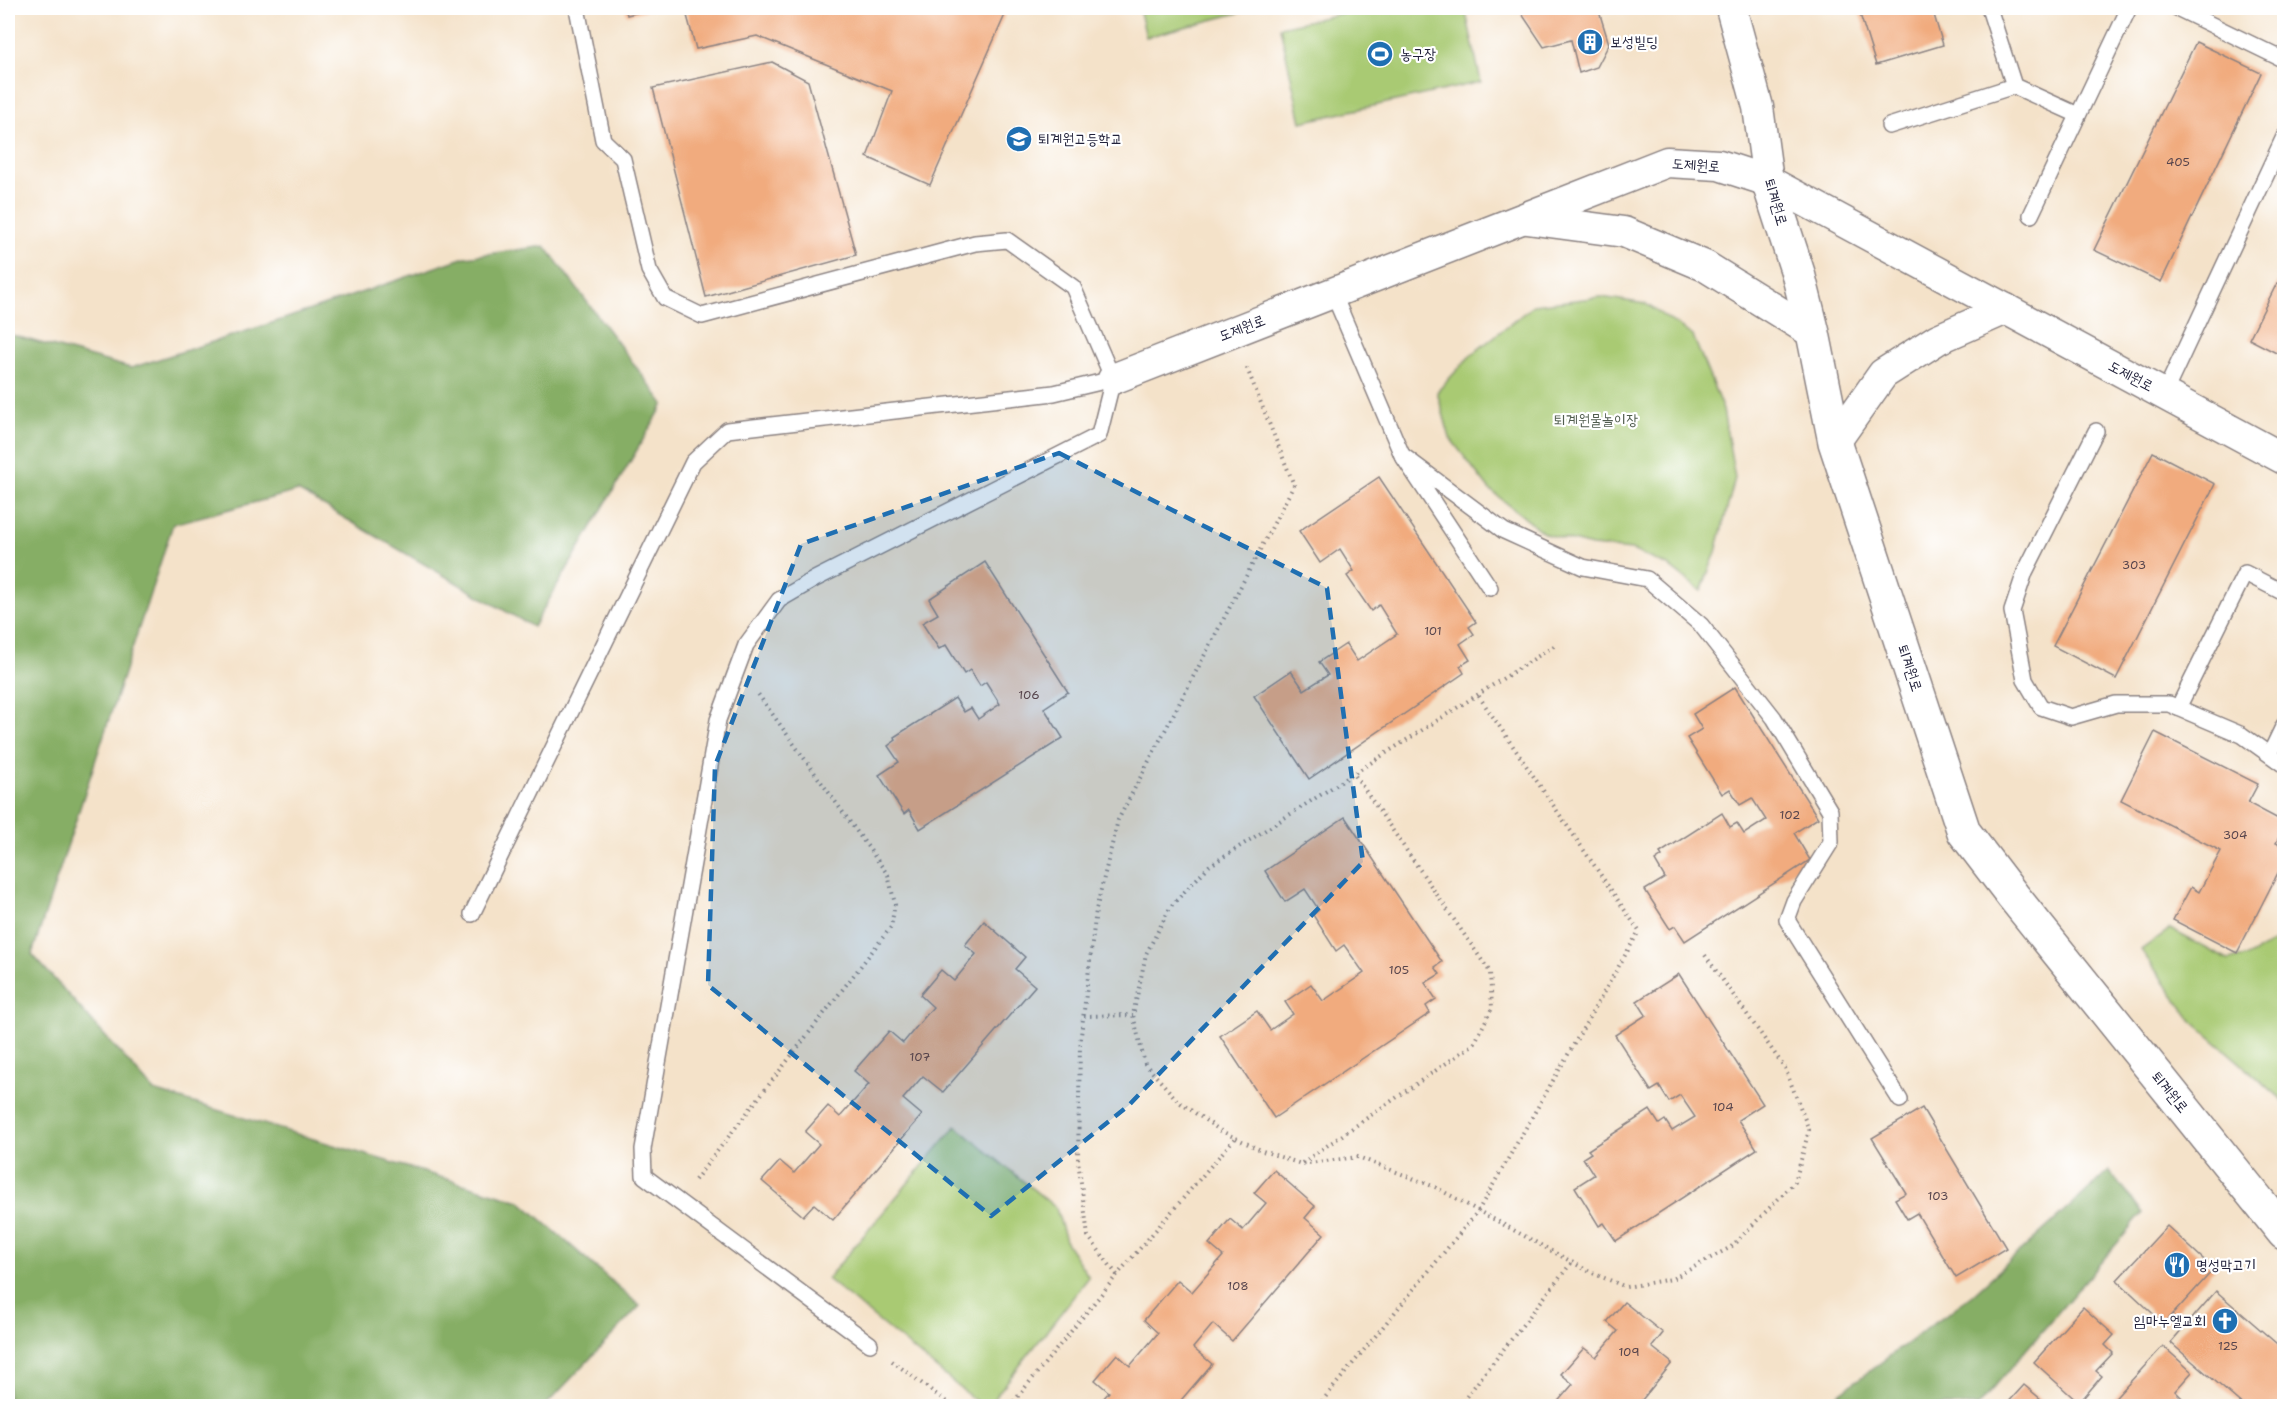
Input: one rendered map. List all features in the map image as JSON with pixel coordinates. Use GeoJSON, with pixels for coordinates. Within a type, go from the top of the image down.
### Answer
{"type":"FeatureCollection","features":[{"type":"Feature","properties":{"kind":"street","name":"퇴계원로"},"geometry":{"type":"LineString","coordinates":[[1731,8],[1758,107],[1768,180],[1798,273],[1813,333],[1835,442],[1965,832],[2013,896],[2284,1233]]}},
{"type":"Feature","properties":{"kind":"street","name":"도제원로"},"geometry":{"type":"LineString","coordinates":[[1113,379],[1667,162],[1719,165],[1768,180],[2284,459]]}},
{"type":"Feature","properties":{"kind":"street"},"geometry":{"type":"LineString","coordinates":[[1524,218],[1624,232],[1705,266],[1813,333]]}},
{"type":"Feature","properties":{"kind":"street"},"geometry":{"type":"LineString","coordinates":[[1835,442],[1883,374],[1938,339],[2006,309]]}},
{"type":"Feature","properties":{"kind":"lane"},"geometry":{"type":"LineString","coordinates":[[577,8],[603,140],[623,159],[648,270],[665,298],[702,316],[975,243],[1007,240],[1073,287],[1113,379],[1099,435],[815,579],[779,600],[746,645],[718,720],[643,1149],[644,1176],[870,1344]]}},
{"type":"Feature","properties":{"kind":"lane"},"geometry":{"type":"LineString","coordinates":[[1989,8],[2014,86]]}},
{"type":"Feature","properties":{"kind":"lane"},"geometry":{"type":"LineString","coordinates":[[2031,215],[2129,8]]}},
{"type":"Feature","properties":{"kind":"lane"},"geometry":{"type":"LineString","coordinates":[[2177,8],[2284,60]]}},
{"type":"Feature","properties":{"kind":"lane"},"geometry":{"type":"LineString","coordinates":[[1889,126],[2014,86],[2078,115]]}},
{"type":"Feature","properties":{"kind":"lane"},"geometry":{"type":"LineString","coordinates":[[2164,394],[2284,137]]}},
{"type":"Feature","properties":{"kind":"lane"},"geometry":{"type":"LineString","coordinates":[[1333,293],[1402,455],[1491,588]]}},
{"type":"Feature","properties":{"kind":"lane"},"geometry":{"type":"LineString","coordinates":[[472,914],[693,462],[727,430],[1054,393],[1113,379]]}},
{"type":"Feature","properties":{"kind":"lane"},"geometry":{"type":"LineString","coordinates":[[2096,431],[2025,572],[2012,611],[2025,680],[2041,707],[2072,717],[2116,704],[2169,704],[2242,735],[2284,765]]}},
{"type":"Feature","properties":{"kind":"lane"},"geometry":{"type":"LineString","coordinates":[[1402,455],[1504,531],[1583,567],[1647,579],[1701,625],[1774,718],[1830,811],[1832,842],[1794,901],[1787,920],[1900,1100]]}},
{"type":"Feature","properties":{"kind":"lane"},"geometry":{"type":"LineString","coordinates":[[2178,708],[2245,573],[2284,593]]}},
{"type":"Feature","properties":{"kind":"lane"},"geometry":{"type":"LineString","coordinates":[[2270,754],[2284,725]]}},
{"type":"Feature","properties":{"kind":"path"},"geometry":{"type":"LineString","coordinates":[[1117,1275],[1088,1236],[1078,1160],[1080,1044],[1096,910],[1118,820],[1294,485],[1232,332]]}},
{"type":"Feature","properties":{"kind":"path"},"geometry":{"type":"LineString","coordinates":[[1554,646],[1209,866],[1171,906],[1146,954],[1133,1015],[1145,1064],[1179,1102],[1221,1131],[1263,1151],[1301,1164],[1359,1158],[1435,1187],[1572,1262],[1626,1287],[1672,1279],[1731,1247],[1795,1182],[1809,1130],[1785,1068],[1705,955]]}},
{"type":"Feature","properties":{"kind":"path"},"geometry":{"type":"LineString","coordinates":[[678,1202],[891,927],[895,904],[888,875],[738,667]]}},
{"type":"Feature","properties":{"kind":"path"},"geometry":{"type":"LineString","coordinates":[[1318,1407],[1478,1211],[1639,931],[1478,695]]}},
{"type":"Feature","properties":{"kind":"path"},"geometry":{"type":"LineString","coordinates":[[1301,1164],[1474,1044],[1492,1008],[1490,972],[1354,774]]}},
{"type":"Feature","properties":{"kind":"path"},"geometry":{"type":"LineString","coordinates":[[1084,1016],[1133,1015]]}},
{"type":"Feature","properties":{"kind":"path"},"geometry":{"type":"LineString","coordinates":[[1010,1407],[1117,1275],[1235,1138]]}},
{"type":"Feature","properties":{"kind":"path"},"geometry":{"type":"LineString","coordinates":[[1459,1407],[1572,1262]]}},
{"type":"Feature","properties":{"kind":"path"},"geometry":{"type":"LineString","coordinates":[[870,1344],[952,1407]]}},
{"type":"Feature","properties":{"kind":"highlighted area"},"geometry":{"type":"Polygon","coordinates":[[[1059,453],[1327,588],[1363,862],[1128,1106],[991,1216],[708,985],[715,766],[801,544],[1059,453]]]}},
{"type":"Feature","properties":{"kind":"green space"},"geometry":{"type":"Polygon","coordinates":[[[1139,8],[1257,8],[1146,37],[1139,8]]]}},
{"type":"Feature","properties":{"kind":"green space","name":"농구장"},"geometry":{"type":"Polygon","coordinates":[[[1366,8],[1465,8],[1481,82],[1301,122],[1280,27],[1366,8]]]}},
{"type":"Feature","properties":{"kind":"green space"},"geometry":{"type":"Polygon","coordinates":[[[545,246],[664,404],[533,627],[298,491],[173,524],[32,954],[154,1091],[520,1201],[640,1306],[545,1406],[8,1406],[8,334],[131,368],[465,257],[545,246]]]}},
{"type":"Feature","properties":{"kind":"green space","name":"퇴계원물놀이장"},"geometry":{"type":"Polygon","coordinates":[[[1601,297],[1646,304],[1693,336],[1723,410],[1735,478],[1716,552],[1701,591],[1670,567],[1632,550],[1592,546],[1545,534],[1489,489],[1450,438],[1437,392],[1470,356],[1534,305],[1601,297]]]}},
{"type":"Feature","properties":{"kind":"green space"},"geometry":{"type":"Polygon","coordinates":[[[2170,929],[2228,960],[2247,957],[2284,936],[2284,1101],[2192,1021],[2141,950],[2170,929]]]}},
{"type":"Feature","properties":{"kind":"green space"},"geometry":{"type":"Polygon","coordinates":[[[956,1126],[1056,1208],[1067,1244],[1089,1277],[988,1406],[982,1406],[827,1279],[956,1126]]]}},
{"type":"Feature","properties":{"kind":"green space"},"geometry":{"type":"Polygon","coordinates":[[[2109,1171],[2143,1213],[1978,1406],[1822,1406],[1971,1296],[2109,1171]]]}},
{"type":"Feature","properties":{"kind":"building"},"geometry":{"type":"Polygon","coordinates":[[[625,8],[655,8],[627,15],[625,8]]]}},
{"type":"Feature","properties":{"kind":"building"},"geometry":{"type":"Polygon","coordinates":[[[685,8],[892,8],[900,11],[902,8],[1008,8],[930,185],[867,157],[892,91],[757,36],[696,49],[685,8]]]}},
{"type":"Feature","properties":{"kind":"building","name":"보성빌딩"},"geometry":{"type":"Polygon","coordinates":[[[1518,8],[1598,8],[1609,44],[1597,67],[1579,73],[1571,40],[1544,47],[1518,8]]]}},
{"type":"Feature","properties":{"kind":"building"},"geometry":{"type":"Polygon","coordinates":[[[1858,8],[1932,8],[1943,45],[1876,65],[1858,8]]]}},
{"type":"Feature","properties":{"kind":"building"},"geometry":{"type":"Polygon","coordinates":[[[2196,42],[2261,73],[2161,282],[2094,250],[2196,42]]]}},
{"type":"Feature","properties":{"kind":"building"},"geometry":{"type":"Polygon","coordinates":[[[772,62],[808,81],[856,255],[706,297],[653,88],[772,62]]]}},
{"type":"Feature","properties":{"kind":"building"},"geometry":{"type":"Polygon","coordinates":[[[2277,283],[2284,286],[2284,357],[2249,339],[2277,283]]]}},
{"type":"Feature","properties":{"kind":"building"},"geometry":{"type":"Polygon","coordinates":[[[2153,452],[2215,484],[2116,679],[2053,646],[2153,452]]]}},
{"type":"Feature","properties":{"kind":"building"},"geometry":{"type":"Polygon","coordinates":[[[1379,477],[1476,622],[1469,627],[1474,634],[1460,644],[1470,660],[1460,666],[1464,673],[1309,779],[1254,696],[1291,671],[1304,690],[1328,675],[1319,662],[1346,644],[1357,661],[1397,634],[1379,605],[1371,611],[1347,576],[1354,571],[1340,549],[1320,563],[1299,531],[1379,477]]]}},
{"type":"Feature","properties":{"kind":"building"},"geometry":{"type":"Polygon","coordinates":[[[985,562],[1068,692],[1044,708],[1063,738],[920,829],[909,810],[904,814],[879,775],[899,762],[888,746],[896,740],[894,737],[955,698],[964,712],[971,708],[978,719],[1000,704],[986,682],[980,686],[970,670],[964,674],[946,645],[939,649],[922,623],[938,614],[929,599],[985,562]]]}},
{"type":"Feature","properties":{"kind":"building"},"geometry":{"type":"Polygon","coordinates":[[[1735,687],[1818,818],[1794,833],[1810,860],[1685,941],[1675,926],[1670,929],[1645,890],[1665,878],[1655,861],[1662,856],[1660,853],[1722,813],[1730,827],[1737,823],[1744,834],[1766,820],[1752,798],[1740,805],[1730,789],[1722,794],[1687,738],[1702,729],[1693,714],[1735,687]]]}},
{"type":"Feature","properties":{"kind":"building"},"geometry":{"type":"Polygon","coordinates":[[[2155,732],[2258,784],[2248,803],[2284,822],[2276,843],[2284,847],[2284,861],[2237,953],[2173,920],[2191,887],[2199,892],[2221,851],[2121,800],[2155,732]]]}},
{"type":"Feature","properties":{"kind":"building"},"geometry":{"type":"Polygon","coordinates":[[[1345,817],[1442,962],[1435,967],[1440,974],[1425,983],[1436,999],[1426,1006],[1430,1013],[1274,1118],[1220,1036],[1257,1011],[1270,1030],[1293,1014],[1285,1002],[1311,984],[1323,1001],[1364,973],[1344,945],[1336,951],[1313,915],[1319,910],[1305,889],[1285,902],[1265,871],[1345,817]]]}},
{"type":"Feature","properties":{"kind":"building"},"geometry":{"type":"Polygon","coordinates":[[[984,921],[1025,957],[1015,969],[1035,986],[943,1092],[923,1076],[903,1099],[922,1115],[833,1220],[814,1204],[803,1216],[762,1181],[780,1161],[794,1173],[819,1144],[805,1132],[828,1106],[840,1117],[869,1084],[854,1071],[889,1031],[903,1043],[933,1007],[920,995],[941,970],[954,981],[976,954],[965,945],[984,921]]]}},
{"type":"Feature","properties":{"kind":"building"},"geometry":{"type":"Polygon","coordinates":[[[1679,974],[1763,1104],[1738,1120],[1757,1149],[1616,1241],[1604,1223],[1599,1226],[1575,1187],[1594,1175],[1583,1158],[1591,1153],[1588,1150],[1650,1110],[1659,1124],[1665,1120],[1672,1131],[1695,1117],[1680,1095],[1669,1102],[1659,1086],[1651,1091],[1615,1035],[1646,1015],[1637,1001],[1679,974]]]}},
{"type":"Feature","properties":{"kind":"building"},"geometry":{"type":"Polygon","coordinates":[[[1922,1108],[2006,1248],[1956,1278],[1917,1213],[1907,1219],[1895,1199],[1906,1193],[1872,1138],[1922,1108]]]}},
{"type":"Feature","properties":{"kind":"building"},"geometry":{"type":"Polygon","coordinates":[[[1274,1170],[1315,1206],[1305,1218],[1324,1234],[1232,1341],[1213,1324],[1193,1348],[1212,1364],[1176,1406],[1097,1406],[1109,1392],[1095,1380],[1117,1354],[1130,1366],[1158,1333],[1144,1320],[1178,1280],[1192,1292],[1223,1256],[1209,1244],[1230,1219],[1243,1230],[1266,1203],[1254,1193],[1274,1170]]]}},
{"type":"Feature","properties":{"kind":"building"},"geometry":{"type":"Polygon","coordinates":[[[2167,1226],[2214,1269],[2164,1324],[2117,1280],[2167,1226]]]}},
{"type":"Feature","properties":{"kind":"building"},"geometry":{"type":"Polygon","coordinates":[[[2216,1291],[2284,1350],[2284,1402],[2281,1406],[2244,1406],[2171,1343],[2216,1291]]]}},
{"type":"Feature","properties":{"kind":"building"},"geometry":{"type":"Polygon","coordinates":[[[1624,1302],[1663,1333],[1652,1347],[1672,1363],[1637,1406],[1554,1406],[1573,1384],[1561,1374],[1584,1348],[1596,1357],[1618,1331],[1607,1322],[1624,1302]]]}},
{"type":"Feature","properties":{"kind":"building"},"geometry":{"type":"Polygon","coordinates":[[[2083,1307],[2114,1335],[2105,1345],[2113,1353],[2096,1371],[2102,1376],[2079,1403],[2034,1362],[2083,1307]]]}},
{"type":"Feature","properties":{"kind":"building"},"geometry":{"type":"Polygon","coordinates":[[[2163,1346],[2192,1372],[2175,1391],[2183,1399],[2176,1406],[2108,1406],[2163,1346]]]}},
{"type":"Feature","properties":{"kind":"building"},"geometry":{"type":"Polygon","coordinates":[[[2024,1385],[2049,1406],[2005,1406],[2024,1385]]]}},
{"type":"Feature","properties":{"kind":"place","name":"보성빌딩"},"geometry":{"type":"Point","coordinates":[1590,42]}},
{"type":"Feature","properties":{"kind":"place","name":"농구장"},"geometry":{"type":"Point","coordinates":[1380,54]}},
{"type":"Feature","properties":{"kind":"place","name":"퇴계원고등학교"},"geometry":{"type":"Point","coordinates":[1019,139]}},
{"type":"Feature","properties":{"kind":"place","name":"명성막고기"},"geometry":{"type":"Point","coordinates":[2177,1265]}},
{"type":"Feature","properties":{"kind":"place","name":"임마누엘교회"},"geometry":{"type":"Point","coordinates":[2225,1321]}}]}
